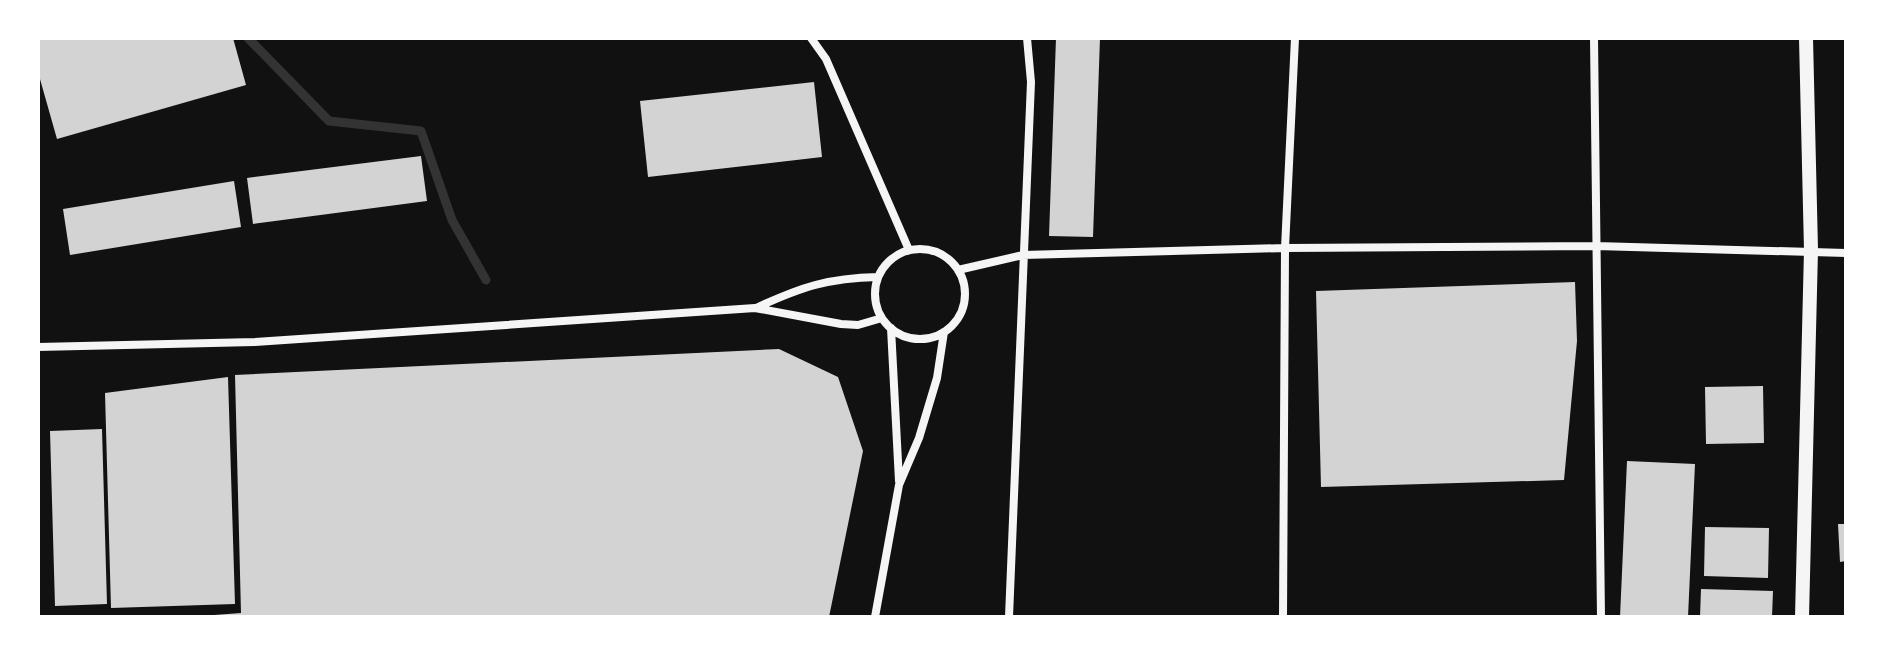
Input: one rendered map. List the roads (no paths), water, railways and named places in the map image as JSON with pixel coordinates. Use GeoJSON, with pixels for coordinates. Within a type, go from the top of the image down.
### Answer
{"type":"FeatureCollection","features":[{"type":"Feature","properties":{"kind":"street"},"geometry":{"type":"LineString","coordinates":[[811,38],[826,59],[909,250]]}},
{"type":"Feature","properties":{"kind":"street"},"geometry":{"type":"LineString","coordinates":[[1009,617],[1031,82],[1027,38]]}},
{"type":"Feature","properties":{"kind":"street"},"geometry":{"type":"LineString","coordinates":[[1283,617],[1285,248],[1295,38]]}},
{"type":"Feature","properties":{"kind":"street"},"geometry":{"type":"LineString","coordinates":[[1594,38],[1601,617]]}},
{"type":"Feature","properties":{"kind":"street"},"geometry":{"type":"LineString","coordinates":[[1802,617],[1811,250],[1806,38]]}},
{"type":"Feature","properties":{"kind":"street"},"geometry":{"type":"LineString","coordinates":[[958,270],[1023,255],[1285,248],[1596,246],[1846,253]]}},
{"type":"Feature","properties":{"kind":"street"},"geometry":{"type":"LineString","coordinates":[[909,250],[936,252],[949,259],[958,270],[964,283],[965,297],[955,322],[944,332],[917,339],[903,336],[882,318],[876,305],[878,277],[896,255],[909,250]]}},
{"type":"Feature","properties":{"kind":"street"},"geometry":{"type":"LineString","coordinates":[[755,308],[793,291],[840,278],[878,277]]}},
{"type":"Feature","properties":{"kind":"street"},"geometry":{"type":"LineString","coordinates":[[38,347],[255,342],[755,308],[841,324],[858,325],[882,318]]}},
{"type":"Feature","properties":{"kind":"street"},"geometry":{"type":"LineString","coordinates":[[891,328],[899,485]]}},
{"type":"Feature","properties":{"kind":"street"},"geometry":{"type":"LineString","coordinates":[[875,617],[899,485],[919,438],[937,378],[944,332]]}},
{"type":"Feature","properties":{"kind":"waterway"},"geometry":{"type":"LineString","coordinates":[[248,38],[329,121],[421,131],[452,220],[486,280]]}}]}
